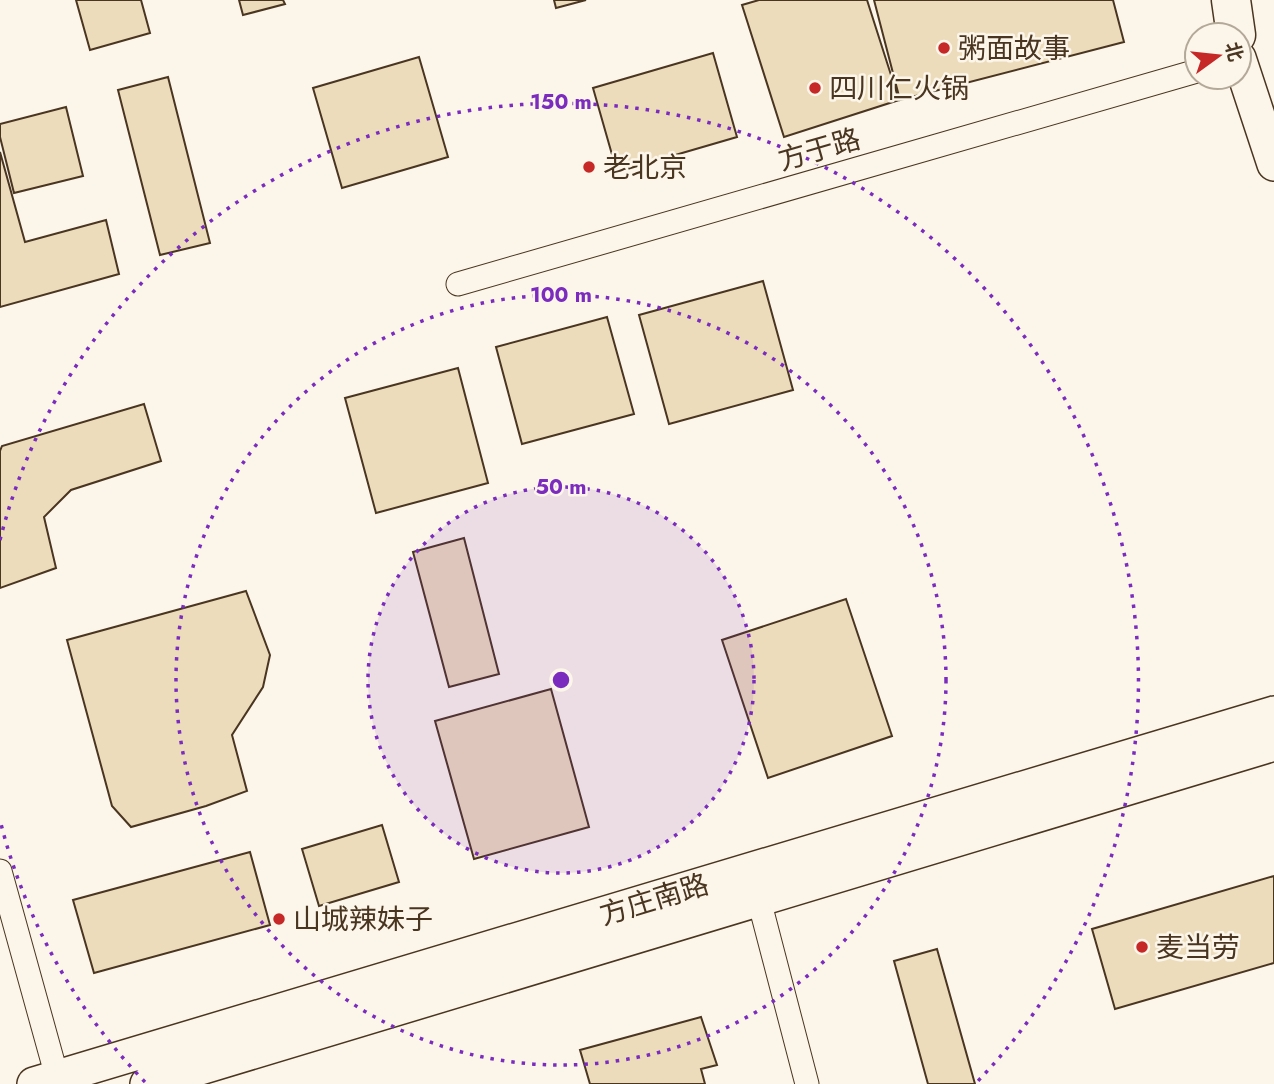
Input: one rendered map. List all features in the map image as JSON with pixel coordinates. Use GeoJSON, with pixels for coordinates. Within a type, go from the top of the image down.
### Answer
{"type":"FeatureCollection","features":[{"type":"Feature","properties":{"kind":"highway"},"geometry":{"type":"LineString","coordinates":[[1231,0],[1232,21]]}},
{"type":"Feature","properties":{"kind":"main road"},"geometry":{"type":"LineString","coordinates":[[1218,0],[1227,21]]}},
{"type":"Feature","properties":{"kind":"main road"},"geometry":{"type":"LineString","coordinates":[[1250,91],[1274,163]]}},
{"type":"Feature","properties":{"kind":"main road","name":"方庄南路"},"geometry":{"type":"LineString","coordinates":[[45,1081],[1274,713]]}},
{"type":"Feature","properties":{"kind":"main road","name":"方庄南路"},"geometry":{"type":"LineString","coordinates":[[148,1084],[206,1075],[759,900],[1274,744]]}},
{"type":"Feature","properties":{"kind":"street","name":"方于路"},"geometry":{"type":"LineString","coordinates":[[458,284],[1183,75]]}},
{"type":"Feature","properties":{"kind":"street"},"geometry":{"type":"LineString","coordinates":[[0,871],[45,1081]]}},
{"type":"Feature","properties":{"kind":"street"},"geometry":{"type":"LineString","coordinates":[[759,900],[807,1084]]}},
{"type":"Feature","properties":{"kind":"building"},"geometry":{"type":"Polygon","coordinates":[[[76,0],[141,0],[150,33],[90,50],[76,0]]]}},
{"type":"Feature","properties":{"kind":"building"},"geometry":{"type":"Polygon","coordinates":[[[239,0],[283,0],[285,4],[243,15],[239,0]]]}},
{"type":"Feature","properties":{"kind":"building"},"geometry":{"type":"Polygon","coordinates":[[[554,0],[586,0],[556,8],[554,0]]]}},
{"type":"Feature","properties":{"kind":"building"},"geometry":{"type":"Polygon","coordinates":[[[759,0],[867,0],[899,100],[784,137],[742,5],[759,0]]]}},
{"type":"Feature","properties":{"kind":"building"},"geometry":{"type":"Polygon","coordinates":[[[874,0],[1113,0],[1124,42],[900,100],[874,0]]]}},
{"type":"Feature","properties":{"kind":"building"},"geometry":{"type":"Polygon","coordinates":[[[713,53],[737,137],[617,172],[593,88],[713,53]]]}},
{"type":"Feature","properties":{"kind":"building"},"geometry":{"type":"Polygon","coordinates":[[[419,57],[448,157],[342,188],[313,88],[419,57]]]}},
{"type":"Feature","properties":{"kind":"building"},"geometry":{"type":"Polygon","coordinates":[[[168,77],[210,243],[160,255],[118,90],[168,77]]]}},
{"type":"Feature","properties":{"kind":"building"},"geometry":{"type":"Polygon","coordinates":[[[66,107],[83,176],[14,193],[0,137],[0,124],[66,107]]]}},
{"type":"Feature","properties":{"kind":"building"},"geometry":{"type":"Polygon","coordinates":[[[0,152],[25,242],[106,220],[119,274],[0,307],[0,152]]]}},
{"type":"Feature","properties":{"kind":"building"},"geometry":{"type":"Polygon","coordinates":[[[763,281],[793,390],[669,424],[639,315],[763,281]]]}},
{"type":"Feature","properties":{"kind":"building"},"geometry":{"type":"Polygon","coordinates":[[[607,317],[634,414],[522,444],[496,347],[607,317]]]}},
{"type":"Feature","properties":{"kind":"building"},"geometry":{"type":"Polygon","coordinates":[[[458,368],[488,483],[376,513],[345,398],[458,368]]]}},
{"type":"Feature","properties":{"kind":"building"},"geometry":{"type":"Polygon","coordinates":[[[144,404],[161,461],[71,490],[44,517],[56,568],[0,588],[2,446],[144,404]]]}},
{"type":"Feature","properties":{"kind":"building"},"geometry":{"type":"Polygon","coordinates":[[[464,538],[499,674],[449,687],[413,552],[464,538]]]}},
{"type":"Feature","properties":{"kind":"building"},"geometry":{"type":"Polygon","coordinates":[[[246,591],[270,655],[263,687],[232,735],[247,791],[206,806],[131,827],[112,806],[67,640],[246,591]]]}},
{"type":"Feature","properties":{"kind":"building"},"geometry":{"type":"Polygon","coordinates":[[[846,599],[892,736],[768,778],[722,640],[846,599]]]}},
{"type":"Feature","properties":{"kind":"building"},"geometry":{"type":"Polygon","coordinates":[[[551,689],[589,827],[474,859],[435,721],[551,689]]]}},
{"type":"Feature","properties":{"kind":"building"},"geometry":{"type":"Polygon","coordinates":[[[382,825],[399,882],[319,906],[302,849],[382,825]]]}},
{"type":"Feature","properties":{"kind":"building"},"geometry":{"type":"Polygon","coordinates":[[[250,852],[270,925],[94,973],[73,900],[250,852]]]}},
{"type":"Feature","properties":{"kind":"building"},"geometry":{"type":"Polygon","coordinates":[[[1274,876],[1274,963],[1115,1009],[1092,929],[1274,876]]]}},
{"type":"Feature","properties":{"kind":"building"},"geometry":{"type":"Polygon","coordinates":[[[937,949],[975,1084],[928,1084],[894,961],[937,949]]]}},
{"type":"Feature","properties":{"kind":"building"},"geometry":{"type":"Polygon","coordinates":[[[701,1017],[717,1065],[701,1069],[705,1084],[590,1084],[580,1050],[701,1017]]]}},
{"type":"Feature","properties":{"kind":"place","name":"粥面故事"},"geometry":{"type":"Point","coordinates":[944,48]}},
{"type":"Feature","properties":{"kind":"place","name":"四川仁火锅"},"geometry":{"type":"Point","coordinates":[815,88]}},
{"type":"Feature","properties":{"kind":"place","name":"老北京"},"geometry":{"type":"Point","coordinates":[589,167]}},
{"type":"Feature","properties":{"kind":"place","name":"山城辣妹子"},"geometry":{"type":"Point","coordinates":[279,919]}},
{"type":"Feature","properties":{"kind":"place","name":"麦当劳"},"geometry":{"type":"Point","coordinates":[1142,947]}}]}
